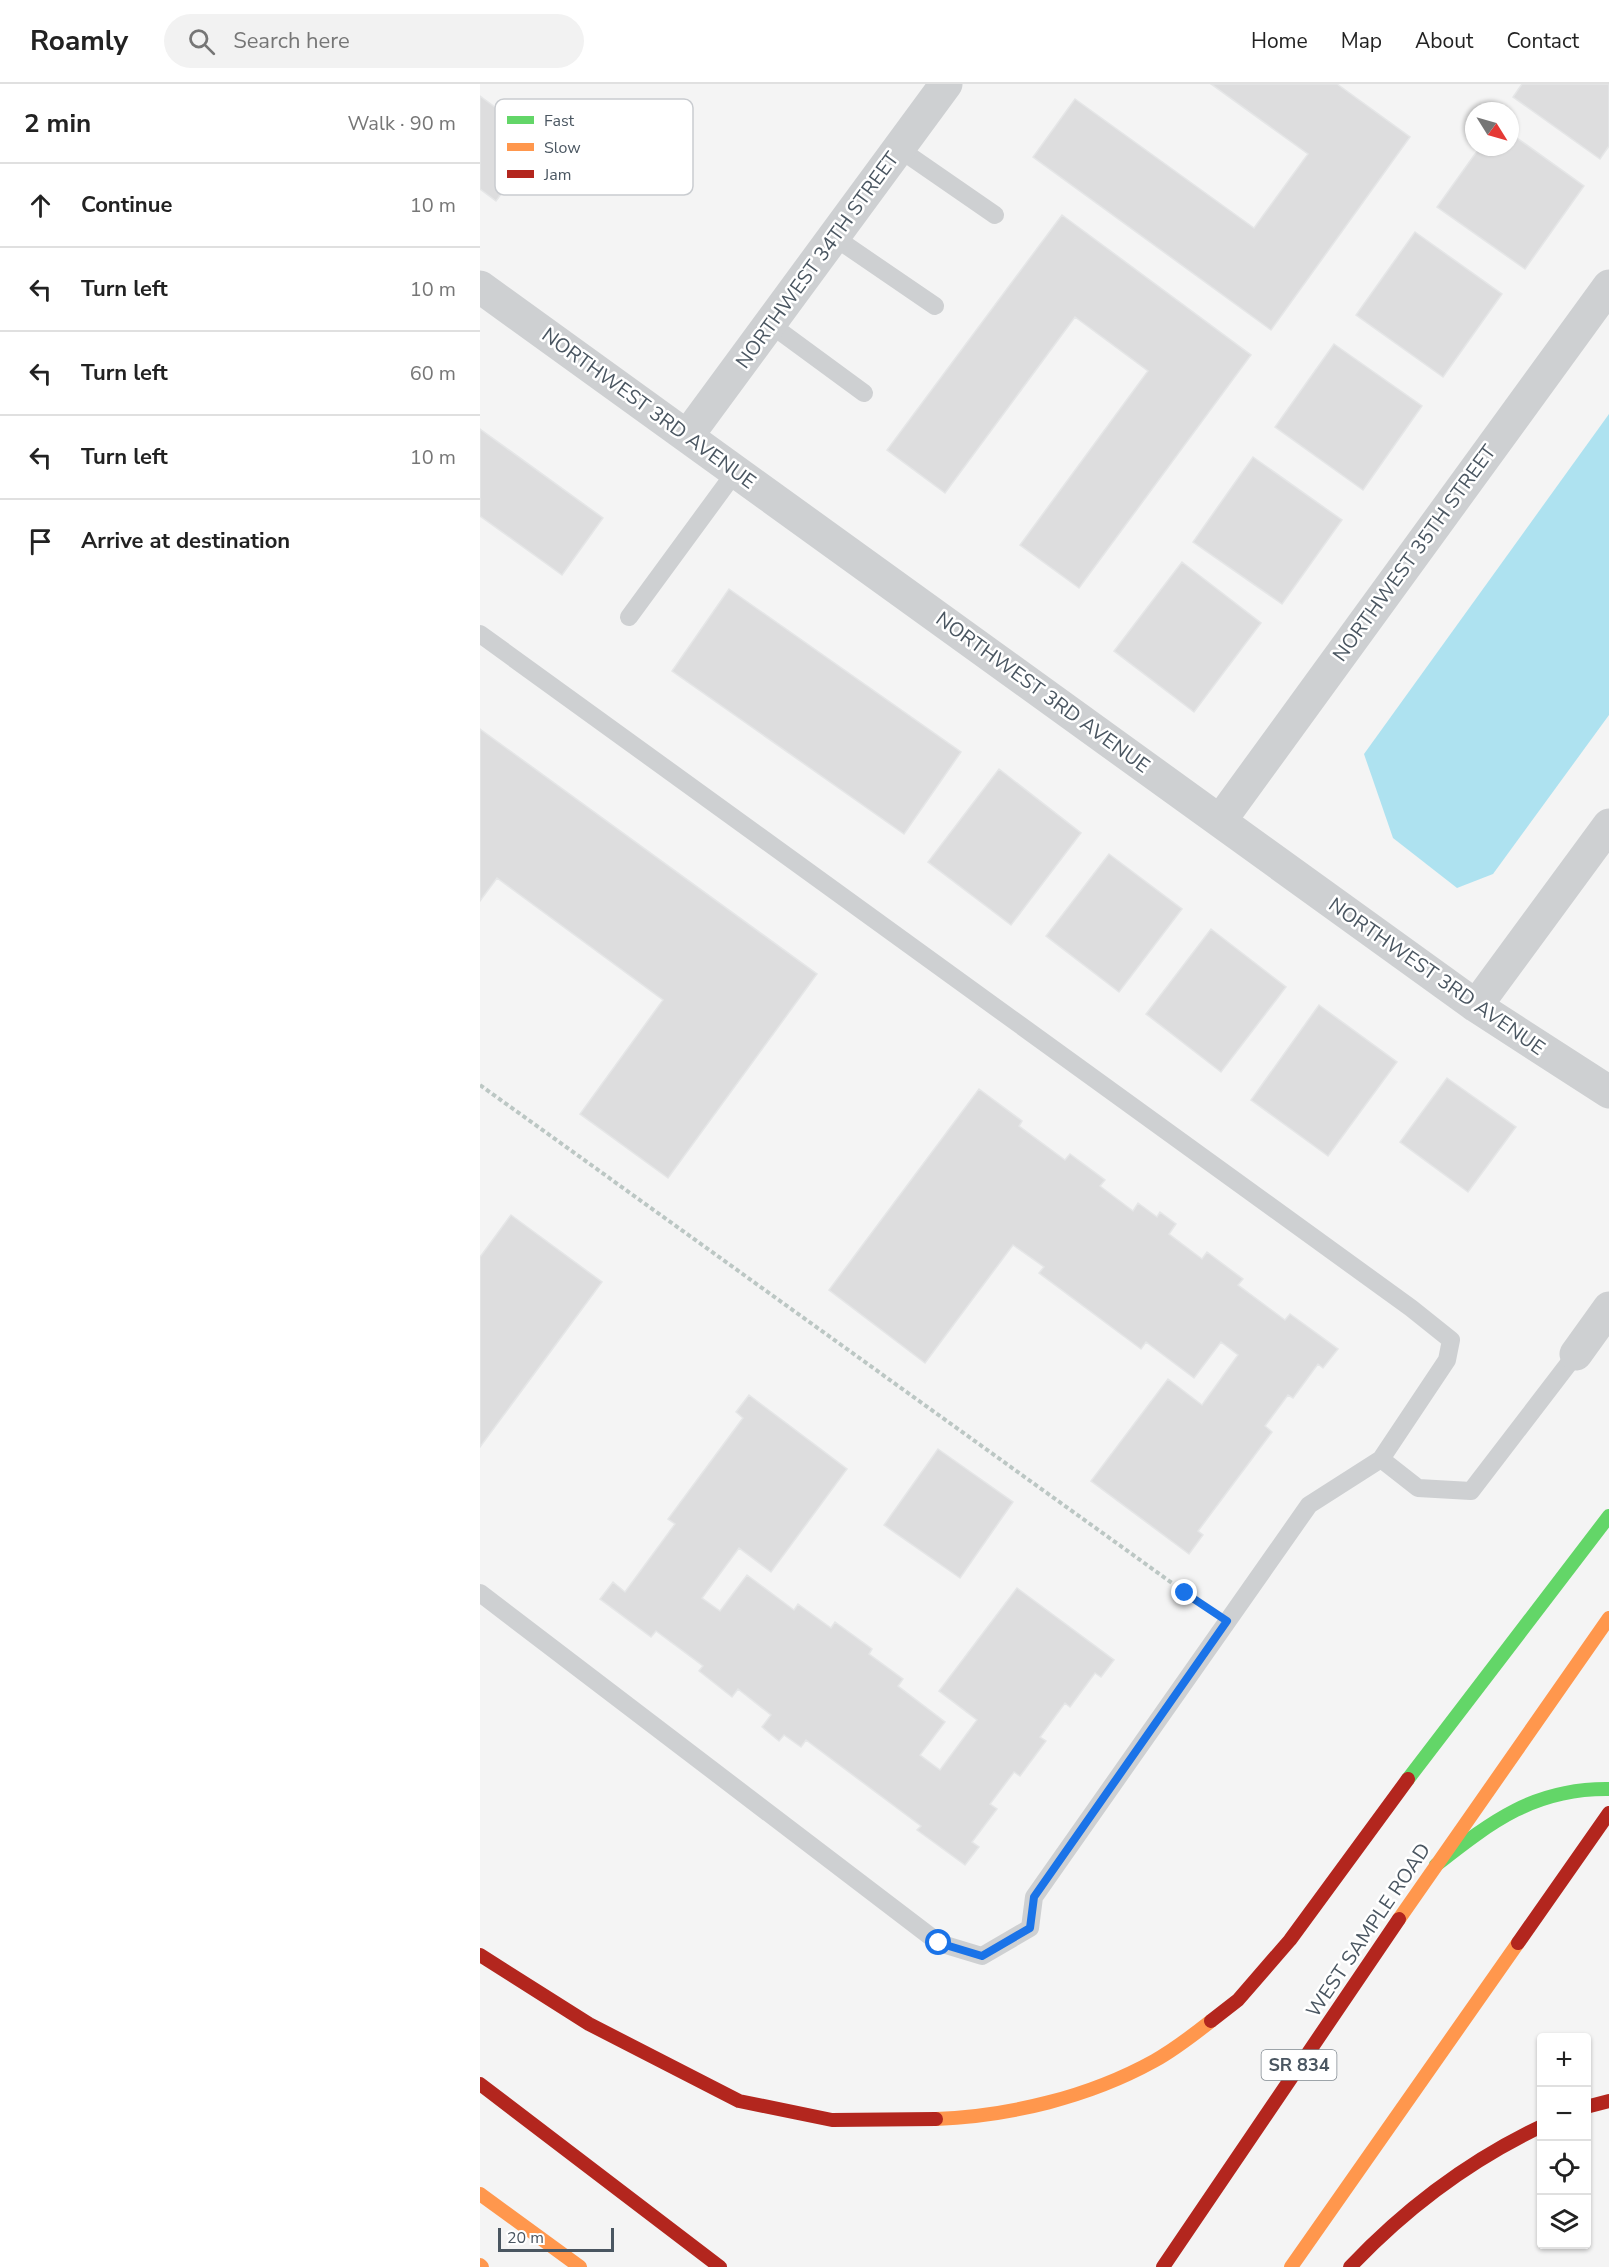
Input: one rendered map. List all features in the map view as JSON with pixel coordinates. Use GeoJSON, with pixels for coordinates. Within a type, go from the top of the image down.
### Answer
{"type":"FeatureCollection","features":[{"type":"Feature","properties":{"kind":"main road"},"geometry":{"type":"LineString","coordinates":[[480,1954],[589,2024],[739,2101],[832,2120],[909,2120],[959,2118],[1004,2112],[1047,2103],[1089,2090],[1153,2062],[1183,2043],[1238,2000],[1290,1940],[1429,1750],[1609,1515]]}},
{"type":"Feature","properties":{"kind":"main road","name":"WEST SAMPLE ROAD"},"geometry":{"type":"LineString","coordinates":[[1163,2267],[1436,1864],[1609,1618]]}},
{"type":"Feature","properties":{"kind":"main road"},"geometry":{"type":"LineString","coordinates":[[1436,1864],[1485,1827],[1536,1800],[1556,1792],[1580,1788],[1609,1789]]}},
{"type":"Feature","properties":{"kind":"main road"},"geometry":{"type":"LineString","coordinates":[[1291,2267],[1609,1814]]}},
{"type":"Feature","properties":{"kind":"main road"},"geometry":{"type":"LineString","coordinates":[[480,2084],[720,2267]]}},
{"type":"Feature","properties":{"kind":"main road"},"geometry":{"type":"LineString","coordinates":[[1591,2106],[1609,2101]]}},
{"type":"Feature","properties":{"kind":"main road"},"geometry":{"type":"LineString","coordinates":[[1350,2267],[1395,2221],[1431,2191],[1466,2166],[1509,2141],[1537,2128]]}},
{"type":"Feature","properties":{"kind":"main road"},"geometry":{"type":"LineString","coordinates":[[480,2194],[580,2267]]}},
{"type":"Feature","properties":{"kind":"street","name":"NORTHWEST 34TH STREET"},"geometry":{"type":"LineString","coordinates":[[688,435],[946,84]]}},
{"type":"Feature","properties":{"kind":"street","name":"NORTHWEST 35TH STREET"},"geometry":{"type":"LineString","coordinates":[[1220,821],[1609,286]]}},
{"type":"Feature","properties":{"kind":"street","name":"NORTHWEST 3RD AVENUE"},"geometry":{"type":"LineString","coordinates":[[480,287],[1476,1006],[1609,1092]]}},
{"type":"Feature","properties":{"kind":"street"},"geometry":{"type":"LineString","coordinates":[[1476,1006],[1609,825]]}},
{"type":"Feature","properties":{"kind":"street"},"geometry":{"type":"LineString","coordinates":[[1576,1354],[1609,1308]]}},
{"type":"Feature","properties":{"kind":"lane"},"geometry":{"type":"LineString","coordinates":[[898,148],[995,215]]}},
{"type":"Feature","properties":{"kind":"lane"},"geometry":{"type":"LineString","coordinates":[[834,237],[935,306]]}},
{"type":"Feature","properties":{"kind":"lane"},"geometry":{"type":"LineString","coordinates":[[770,324],[864,393]]}},
{"type":"Feature","properties":{"kind":"lane"},"geometry":{"type":"LineString","coordinates":[[628,617],[736,471]]}},
{"type":"Feature","properties":{"kind":"lane"},"geometry":{"type":"LineString","coordinates":[[480,634],[1411,1308],[1451,1340],[1447,1360],[1381,1459],[1309,1505],[1034,1897],[1030,1928],[982,1956],[939,1943],[480,1593]]}},
{"type":"Feature","properties":{"kind":"lane"},"geometry":{"type":"LineString","coordinates":[[1381,1459],[1418,1488],[1471,1491],[1576,1354]]}},
{"type":"Feature","properties":{"kind":"path"},"geometry":{"type":"LineString","coordinates":[[480,1085],[1227,1621]]}},
{"type":"Feature","properties":{"kind":"water"},"geometry":{"type":"Polygon","coordinates":[[[1609,414],[1609,715],[1493,874],[1457,888],[1393,838],[1364,754],[1609,414]]]}},
{"type":"Feature","properties":{"kind":"building"},"geometry":{"type":"Polygon","coordinates":[[[1211,84],[1337,84],[1410,137],[1271,330],[1033,157],[1075,99],[1254,228],[1308,154],[1211,84]]]}},
{"type":"Feature","properties":{"kind":"building"},"geometry":{"type":"Polygon","coordinates":[[[1522,84],[1609,84],[1609,146],[1600,159],[1513,97],[1522,84]]]}},
{"type":"Feature","properties":{"kind":"building"},"geometry":{"type":"Polygon","coordinates":[[[480,96],[495,107],[495,195],[500,195],[496,201],[480,189],[480,96]]]}},
{"type":"Feature","properties":{"kind":"building"},"geometry":{"type":"Polygon","coordinates":[[[1519,139],[1584,186],[1525,269],[1437,207],[1474,156],[1519,156],[1519,139]]]}},
{"type":"Feature","properties":{"kind":"building"},"geometry":{"type":"Polygon","coordinates":[[[1062,215],[1251,355],[1079,588],[1020,545],[1148,371],[1075,317],[945,493],[887,450],[1062,215]]]}},
{"type":"Feature","properties":{"kind":"building"},"geometry":{"type":"Polygon","coordinates":[[[1415,232],[1502,294],[1443,377],[1356,315],[1415,232]]]}},
{"type":"Feature","properties":{"kind":"building"},"geometry":{"type":"Polygon","coordinates":[[[1334,344],[1422,406],[1363,490],[1275,427],[1334,344]]]}},
{"type":"Feature","properties":{"kind":"building"},"geometry":{"type":"Polygon","coordinates":[[[480,429],[603,518],[562,575],[480,516],[480,429]]]}},
{"type":"Feature","properties":{"kind":"building"},"geometry":{"type":"Polygon","coordinates":[[[1253,457],[1342,520],[1282,604],[1193,542],[1253,457]]]}},
{"type":"Feature","properties":{"kind":"building"},"geometry":{"type":"Polygon","coordinates":[[[1182,562],[1261,623],[1194,712],[1114,651],[1182,562]]]}},
{"type":"Feature","properties":{"kind":"building"},"geometry":{"type":"Polygon","coordinates":[[[729,589],[961,752],[904,834],[672,671],[729,589]]]}},
{"type":"Feature","properties":{"kind":"building"},"geometry":{"type":"Polygon","coordinates":[[[480,729],[817,974],[668,1178],[580,1114],[663,1000],[497,878],[480,901],[480,729]]]}},
{"type":"Feature","properties":{"kind":"building"},"geometry":{"type":"Polygon","coordinates":[[[999,769],[1081,833],[1011,925],[928,862],[999,769]]]}},
{"type":"Feature","properties":{"kind":"building"},"geometry":{"type":"Polygon","coordinates":[[[1109,854],[1182,909],[1119,992],[1046,936],[1109,854]]]}},
{"type":"Feature","properties":{"kind":"building"},"geometry":{"type":"Polygon","coordinates":[[[1211,929],[1286,987],[1221,1072],[1146,1014],[1211,929]]]}},
{"type":"Feature","properties":{"kind":"building"},"geometry":{"type":"Polygon","coordinates":[[[1319,1005],[1397,1062],[1328,1156],[1251,1100],[1319,1005]]]}},
{"type":"Feature","properties":{"kind":"building"},"geometry":{"type":"Polygon","coordinates":[[[1447,1078],[1516,1127],[1468,1192],[1400,1142],[1447,1078]]]}},
{"type":"Feature","properties":{"kind":"building"},"geometry":{"type":"Polygon","coordinates":[[[979,1089],[1022,1121],[1019,1126],[1065,1160],[1070,1154],[1105,1180],[1100,1186],[1133,1211],[1138,1203],[1157,1217],[1160,1212],[1176,1224],[1169,1234],[1202,1259],[1207,1252],[1243,1279],[1238,1285],[1285,1320],[1290,1314],[1338,1349],[1323,1368],[1318,1364],[1293,1398],[1288,1395],[1265,1426],[1272,1432],[1198,1531],[1203,1535],[1189,1554],[1091,1481],[1168,1379],[1202,1405],[1238,1355],[1221,1342],[1194,1378],[1146,1342],[1141,1349],[1039,1273],[1044,1267],[1013,1245],[925,1363],[829,1290],[979,1089]]]}},
{"type":"Feature","properties":{"kind":"building"},"geometry":{"type":"Polygon","coordinates":[[[511,1215],[602,1282],[480,1447],[480,1257],[511,1215]]]}},
{"type":"Feature","properties":{"kind":"building"},"geometry":{"type":"Polygon","coordinates":[[[749,1395],[847,1469],[771,1572],[739,1548],[702,1598],[720,1611],[747,1575],[794,1610],[798,1604],[831,1628],[835,1622],[872,1649],[869,1654],[903,1679],[898,1686],[945,1722],[920,1755],[940,1770],[977,1720],[939,1691],[1017,1588],[1114,1660],[1101,1677],[1095,1673],[1070,1707],[1065,1703],[1040,1737],[1046,1741],[1020,1776],[1014,1772],[990,1804],[997,1809],[972,1842],[979,1847],[965,1865],[917,1830],[921,1826],[806,1740],[801,1747],[784,1735],[779,1741],[762,1727],[771,1715],[738,1689],[732,1697],[699,1671],[703,1666],[656,1631],[651,1637],[600,1599],[613,1582],[625,1592],[675,1524],[668,1519],[743,1418],[736,1412],[749,1395]]]}},
{"type":"Feature","properties":{"kind":"building"},"geometry":{"type":"Polygon","coordinates":[[[938,1449],[1013,1502],[960,1578],[884,1525],[938,1449]]]}},
{"type":"Feature","properties":{"kind":"traffic: fast"},"geometry":{"type":"LineString","coordinates":[[1408,1779],[1609,1516]]}},
{"type":"Feature","properties":{"kind":"traffic: fast"},"geometry":{"type":"LineString","coordinates":[[1436,1865],[1476,1834],[1516,1810],[1559,1794],[1609,1789]]}},
{"type":"Feature","properties":{"kind":"traffic: slow"},"geometry":{"type":"LineString","coordinates":[[1399,1919],[1609,1618]]}},
{"type":"Feature","properties":{"kind":"traffic: slow"},"geometry":{"type":"LineString","coordinates":[[1291,2267],[1518,1943]]}},
{"type":"Feature","properties":{"kind":"traffic: slow"},"geometry":{"type":"LineString","coordinates":[[936,2119],[1020,2109],[1103,2085],[1161,2057],[1211,2021]]}},
{"type":"Feature","properties":{"kind":"traffic: slow"},"geometry":{"type":"LineString","coordinates":[[480,2194],[580,2267]]}},
{"type":"Feature","properties":{"kind":"traffic: jam"},"geometry":{"type":"LineString","coordinates":[[1211,2021],[1238,2000],[1290,1940],[1408,1779]]}},
{"type":"Feature","properties":{"kind":"traffic: jam"},"geometry":{"type":"LineString","coordinates":[[1518,1943],[1609,1813]]}},
{"type":"Feature","properties":{"kind":"traffic: jam"},"geometry":{"type":"LineString","coordinates":[[1163,2267],[1399,1919]]}},
{"type":"Feature","properties":{"kind":"traffic: jam"},"geometry":{"type":"LineString","coordinates":[[480,1955],[589,2024],[739,2101],[832,2120],[936,2119]]}},
{"type":"Feature","properties":{"kind":"traffic: jam"},"geometry":{"type":"LineString","coordinates":[[480,2084],[720,2267]]}},
{"type":"Feature","properties":{"kind":"traffic: jam"},"geometry":{"type":"LineString","coordinates":[[1591,2106],[1609,2101]]}},
{"type":"Feature","properties":{"kind":"traffic: jam"},"geometry":{"type":"LineString","coordinates":[[1350,2267],[1393,2225],[1463,2170],[1537,2129]]}},
{"type":"Feature","properties":{"kind":"route"},"geometry":{"type":"LineString","coordinates":[[939,1943],[982,1956],[1030,1928],[1034,1897],[1227,1621],[1185,1593]]}}]}
